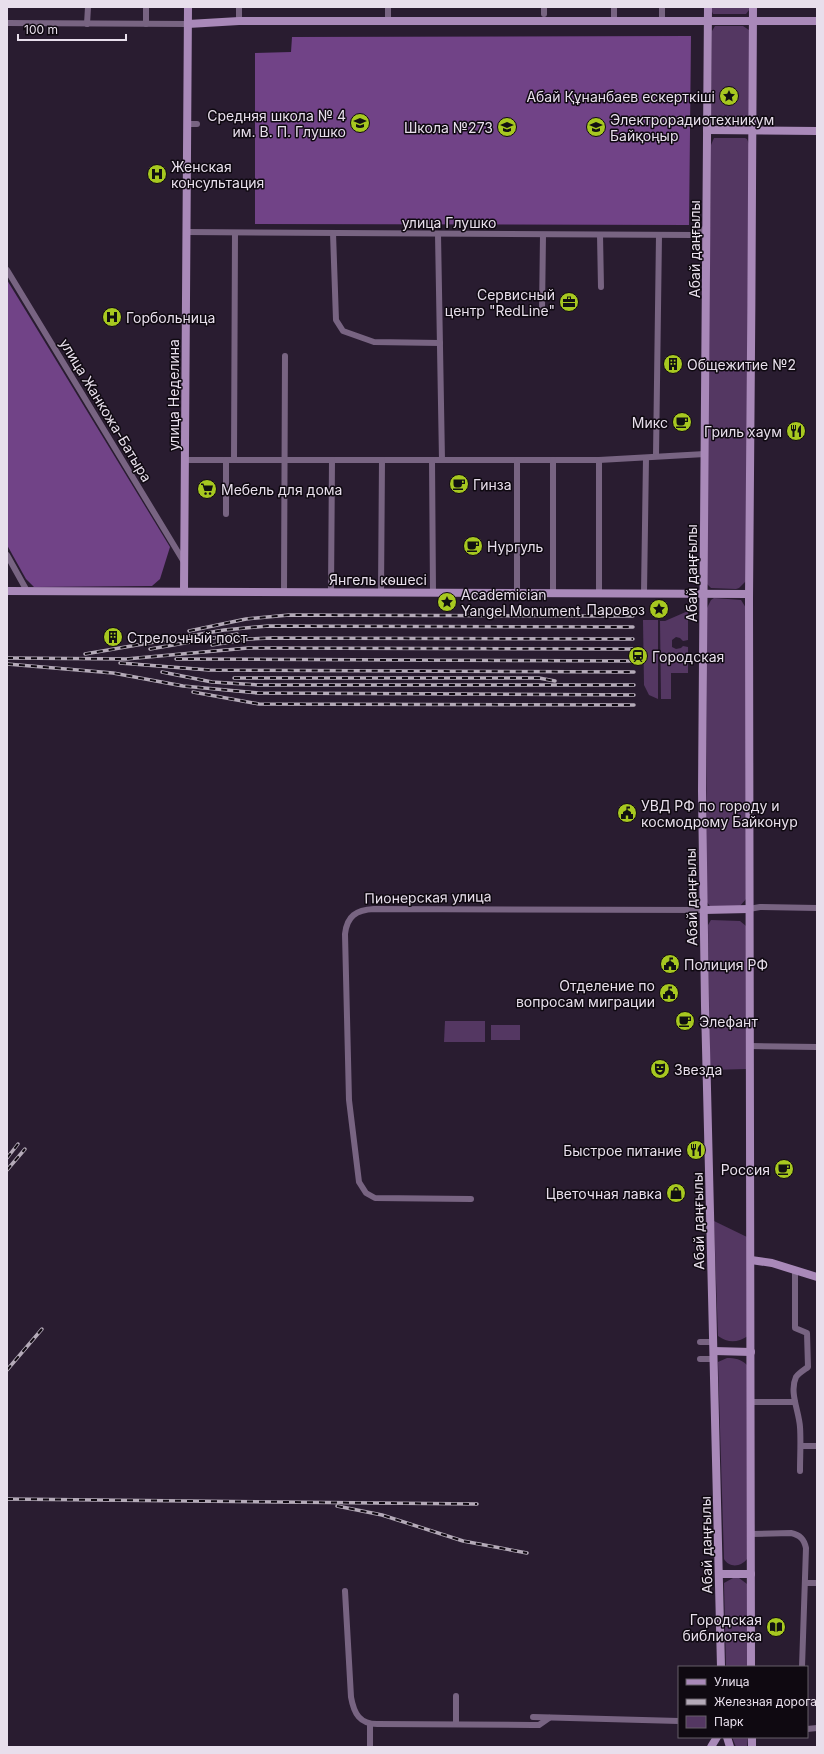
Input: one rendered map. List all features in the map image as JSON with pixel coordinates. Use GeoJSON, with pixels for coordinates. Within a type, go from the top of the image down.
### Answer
{"type":"FeatureCollection","features":[{"type":"Feature","properties":{"kind":"main road","name":"улица Неделина"},"geometry":{"type":"LineString","coordinates":[[184,591],[188,7]]}},
{"type":"Feature","properties":{"kind":"main road","name":"Абай даңғылы"},"geometry":{"type":"LineString","coordinates":[[708,7],[702,791],[721,1666]]}},
{"type":"Feature","properties":{"kind":"main road"},"geometry":{"type":"LineString","coordinates":[[751,1666],[752,1260],[749,909],[749,594],[753,7]]}},
{"type":"Feature","properties":{"kind":"main road"},"geometry":{"type":"LineString","coordinates":[[188,24],[239,21],[817,22]]}},
{"type":"Feature","properties":{"kind":"main road"},"geometry":{"type":"LineString","coordinates":[[707,130],[817,131]]}},
{"type":"Feature","properties":{"kind":"main road","name":"Янгель көшесі"},"geometry":{"type":"LineString","coordinates":[[7,591],[749,594]]}},
{"type":"Feature","properties":{"kind":"main road","name":"Пионерская улица"},"geometry":{"type":"LineString","coordinates":[[704,910],[749,909]]}},
{"type":"Feature","properties":{"kind":"main road"},"geometry":{"type":"LineString","coordinates":[[752,1260],[772,1263],[817,1277]]}},
{"type":"Feature","properties":{"kind":"main road"},"geometry":{"type":"LineString","coordinates":[[714,1355],[751,1352]]}},
{"type":"Feature","properties":{"kind":"main road"},"geometry":{"type":"LineString","coordinates":[[719,1574],[751,1574]]}},
{"type":"Feature","properties":{"kind":"main road"},"geometry":{"type":"LineString","coordinates":[[711,1747],[716,1738]]}},
{"type":"Feature","properties":{"kind":"street"},"geometry":{"type":"LineString","coordinates":[[88,7],[88,24]]}},
{"type":"Feature","properties":{"kind":"street"},"geometry":{"type":"LineString","coordinates":[[146,7],[146,24]]}},
{"type":"Feature","properties":{"kind":"street"},"geometry":{"type":"LineString","coordinates":[[239,7],[239,21]]}},
{"type":"Feature","properties":{"kind":"street"},"geometry":{"type":"LineString","coordinates":[[388,7],[388,21]]}},
{"type":"Feature","properties":{"kind":"street"},"geometry":{"type":"LineString","coordinates":[[614,7],[614,21]]}},
{"type":"Feature","properties":{"kind":"street"},"geometry":{"type":"LineString","coordinates":[[662,7],[662,21]]}},
{"type":"Feature","properties":{"kind":"street"},"geometry":{"type":"LineString","coordinates":[[7,24],[188,24]]}},
{"type":"Feature","properties":{"kind":"street"},"geometry":{"type":"LineString","coordinates":[[188,124],[197,124]]}},
{"type":"Feature","properties":{"kind":"street","name":"улица Глушко"},"geometry":{"type":"LineString","coordinates":[[187,232],[694,235],[702,231],[707,226]]}},
{"type":"Feature","properties":{"kind":"street"},"geometry":{"type":"LineString","coordinates":[[234,460],[235,233]]}},
{"type":"Feature","properties":{"kind":"street"},"geometry":{"type":"LineString","coordinates":[[333,233],[336,320],[343,331],[374,342],[440,343]]}},
{"type":"Feature","properties":{"kind":"street"},"geometry":{"type":"LineString","coordinates":[[438,234],[442,460]]}},
{"type":"Feature","properties":{"kind":"street"},"geometry":{"type":"LineString","coordinates":[[542,312],[543,235]]}},
{"type":"Feature","properties":{"kind":"street"},"geometry":{"type":"LineString","coordinates":[[600,235],[601,287]]}},
{"type":"Feature","properties":{"kind":"street"},"geometry":{"type":"LineString","coordinates":[[656,456],[659,235]]}},
{"type":"Feature","properties":{"kind":"street","name":"улица Жанкожа-Батыра"},"geometry":{"type":"LineString","coordinates":[[7,270],[184,562]]}},
{"type":"Feature","properties":{"kind":"street"},"geometry":{"type":"LineString","coordinates":[[284,592],[285,356]]}},
{"type":"Feature","properties":{"kind":"street"},"geometry":{"type":"LineString","coordinates":[[185,460],[517,461],[599,460],[705,454]]}},
{"type":"Feature","properties":{"kind":"street"},"geometry":{"type":"LineString","coordinates":[[644,593],[646,458]]}},
{"type":"Feature","properties":{"kind":"street"},"geometry":{"type":"LineString","coordinates":[[226,460],[226,514]]}},
{"type":"Feature","properties":{"kind":"street"},"geometry":{"type":"LineString","coordinates":[[331,592],[332,460]]}},
{"type":"Feature","properties":{"kind":"street"},"geometry":{"type":"LineString","coordinates":[[381,592],[382,460]]}},
{"type":"Feature","properties":{"kind":"street"},"geometry":{"type":"LineString","coordinates":[[432,460],[433,592]]}},
{"type":"Feature","properties":{"kind":"street"},"geometry":{"type":"LineString","coordinates":[[552,460],[553,593]]}},
{"type":"Feature","properties":{"kind":"street"},"geometry":{"type":"LineString","coordinates":[[599,460],[599,593]]}},
{"type":"Feature","properties":{"kind":"street"},"geometry":{"type":"LineString","coordinates":[[517,461],[517,593]]}},
{"type":"Feature","properties":{"kind":"street"},"geometry":{"type":"LineString","coordinates":[[7,555],[27,591]]}},
{"type":"Feature","properties":{"kind":"street"},"geometry":{"type":"LineString","coordinates":[[749,909],[760,907],[817,908]]}},
{"type":"Feature","properties":{"kind":"street","name":"Пионерская улица"},"geometry":{"type":"LineString","coordinates":[[471,1198],[375,1198],[366,1193],[359,1182],[349,1100],[345,934],[348,920],[352,915],[364,910],[374,909],[704,910]]}},
{"type":"Feature","properties":{"kind":"street"},"geometry":{"type":"LineString","coordinates":[[750,1046],[817,1047]]}},
{"type":"Feature","properties":{"kind":"street"},"geometry":{"type":"LineString","coordinates":[[795,1270],[795,1328],[807,1333],[808,1367],[797,1376],[794,1384],[795,1402],[799,1414],[800,1471]]}},
{"type":"Feature","properties":{"kind":"street"},"geometry":{"type":"LineString","coordinates":[[700,1342],[714,1342]]}},
{"type":"Feature","properties":{"kind":"street"},"geometry":{"type":"LineString","coordinates":[[700,1360],[714,1355]]}},
{"type":"Feature","properties":{"kind":"street"},"geometry":{"type":"LineString","coordinates":[[751,1402],[795,1402]]}},
{"type":"Feature","properties":{"kind":"street"},"geometry":{"type":"LineString","coordinates":[[800,1446],[817,1446]]}},
{"type":"Feature","properties":{"kind":"street"},"geometry":{"type":"LineString","coordinates":[[751,1534],[791,1534],[800,1537],[804,1541],[806,1548],[802,1666]]}},
{"type":"Feature","properties":{"kind":"street"},"geometry":{"type":"LineString","coordinates":[[805,1583],[817,1583]]}},
{"type":"Feature","properties":{"kind":"street"},"geometry":{"type":"LineString","coordinates":[[345,1591],[352,1707],[358,1718],[370,1724],[539,1725],[549,1718]]}},
{"type":"Feature","properties":{"kind":"street"},"geometry":{"type":"LineString","coordinates":[[456,1696],[456,1724]]}},
{"type":"Feature","properties":{"kind":"street"},"geometry":{"type":"LineString","coordinates":[[533,1717],[678,1721]]}},
{"type":"Feature","properties":{"kind":"street"},"geometry":{"type":"LineString","coordinates":[[370,1724],[370,1747]]}},
{"type":"Feature","properties":{"kind":"green space"},"geometry":{"type":"Polygon","coordinates":[[[710,7],[749,7],[749,10],[746,14],[713,14],[710,7]]]}},
{"type":"Feature","properties":{"kind":"green space"},"geometry":{"type":"Polygon","coordinates":[[[715,26],[743,26],[749,30],[750,120],[743,127],[717,126],[711,121],[712,31],[715,26]]]}},
{"type":"Feature","properties":{"kind":"green space"},"geometry":{"type":"Polygon","coordinates":[[[714,138],[745,138],[749,144],[746,581],[736,589],[711,588],[707,584],[706,579],[711,145],[714,138]]]}},
{"type":"Feature","properties":{"kind":"green space"},"geometry":{"type":"Polygon","coordinates":[[[714,598],[741,600],[746,608],[746,899],[740,906],[710,906],[706,901],[707,608],[711,600],[714,598]]]}},
{"type":"Feature","properties":{"kind":"green space"},"geometry":{"type":"Polygon","coordinates":[[[688,611],[688,640],[683,641],[676,637],[672,640],[672,647],[676,649],[683,646],[688,647],[688,673],[671,673],[671,699],[661,699],[660,621],[665,621],[688,611]]]}},
{"type":"Feature","properties":{"kind":"green space"},"geometry":{"type":"Polygon","coordinates":[[[643,620],[658,620],[658,699],[649,695],[644,685],[643,620]]]}},
{"type":"Feature","properties":{"kind":"green space"},"geometry":{"type":"Polygon","coordinates":[[[711,920],[740,921],[746,926],[746,1069],[710,1070],[708,925],[711,920]]]}},
{"type":"Feature","properties":{"kind":"green space"},"geometry":{"type":"Polygon","coordinates":[[[445,1021],[485,1021],[485,1042],[444,1042],[445,1021]]]}},
{"type":"Feature","properties":{"kind":"green space"},"geometry":{"type":"Polygon","coordinates":[[[491,1025],[520,1025],[520,1040],[491,1040],[491,1025]]]}},
{"type":"Feature","properties":{"kind":"green space"},"geometry":{"type":"Polygon","coordinates":[[[714,1221],[747,1237],[748,1336],[736,1341],[725,1340],[718,1336],[714,1221]]]}},
{"type":"Feature","properties":{"kind":"green space"},"geometry":{"type":"Polygon","coordinates":[[[727,1358],[738,1359],[747,1365],[747,1559],[742,1564],[738,1565],[729,1564],[724,1559],[718,1362],[727,1358]]]}},
{"type":"Feature","properties":{"kind":"green space"},"geometry":{"type":"Polygon","coordinates":[[[733,1578],[739,1578],[747,1584],[747,1666],[726,1666],[724,1583],[733,1578]]]}},
{"type":"Feature","properties":{"kind":"green space"},"geometry":{"type":"Polygon","coordinates":[[[732,1738],[748,1738],[747,1747],[736,1747],[732,1738]]]}},
{"type":"Feature","properties":{"kind":"shaded area"},"geometry":{"type":"Polygon","coordinates":[[[691,36],[689,225],[255,224],[255,53],[291,52],[292,37],[691,36]]]}},
{"type":"Feature","properties":{"kind":"shaded area"},"geometry":{"type":"Polygon","coordinates":[[[7,280],[170,547],[160,579],[152,586],[34,587],[26,579],[7,545],[7,280]]]}},
{"type":"Feature","properties":{"kind":"railway"},"geometry":{"type":"LineString","coordinates":[[189,631],[246,619],[289,615],[633,616]]}},
{"type":"Feature","properties":{"kind":"railway"},"geometry":{"type":"LineString","coordinates":[[85,654],[224,630],[268,626],[633,627]]}},
{"type":"Feature","properties":{"kind":"railway"},"geometry":{"type":"LineString","coordinates":[[150,649],[237,634]]}},
{"type":"Feature","properties":{"kind":"railway"},"geometry":{"type":"LineString","coordinates":[[212,645],[249,639],[271,638],[633,639]]}},
{"type":"Feature","properties":{"kind":"railway"},"geometry":{"type":"LineString","coordinates":[[7,658],[126,659],[248,648],[633,649]]}},
{"type":"Feature","properties":{"kind":"railway"},"geometry":{"type":"LineString","coordinates":[[176,659],[634,661]]}},
{"type":"Feature","properties":{"kind":"railway"},"geometry":{"type":"LineString","coordinates":[[120,663],[209,670],[634,672]]}},
{"type":"Feature","properties":{"kind":"railway"},"geometry":{"type":"LineString","coordinates":[[7,664],[113,673],[183,686],[258,693],[634,695]]}},
{"type":"Feature","properties":{"kind":"railway"},"geometry":{"type":"LineString","coordinates":[[162,672],[212,682],[258,685],[634,685]]}},
{"type":"Feature","properties":{"kind":"railway"},"geometry":{"type":"LineString","coordinates":[[234,678],[539,678],[555,681]]}},
{"type":"Feature","properties":{"kind":"railway"},"geometry":{"type":"LineString","coordinates":[[193,692],[259,704],[634,705]]}},
{"type":"Feature","properties":{"kind":"railway"},"geometry":{"type":"LineString","coordinates":[[7,1158],[18,1144]]}},
{"type":"Feature","properties":{"kind":"railway"},"geometry":{"type":"LineString","coordinates":[[7,1170],[25,1149]]}},
{"type":"Feature","properties":{"kind":"railway"},"geometry":{"type":"LineString","coordinates":[[7,1370],[42,1329]]}},
{"type":"Feature","properties":{"kind":"railway"},"geometry":{"type":"LineString","coordinates":[[7,1499],[477,1504]]}},
{"type":"Feature","properties":{"kind":"railway"},"geometry":{"type":"LineString","coordinates":[[337,1506],[382,1515],[463,1541],[527,1553]]}},
{"type":"Feature","properties":{"kind":"place","name":"Абай Құнанбаев ескерткіші"},"geometry":{"type":"Point","coordinates":[729,96]}},
{"type":"Feature","properties":{"kind":"place","name":"Средняя школа № 4 им. В. П. Глушко"},"geometry":{"type":"Point","coordinates":[360,123]}},
{"type":"Feature","properties":{"kind":"place","name":"Школа №273"},"geometry":{"type":"Point","coordinates":[507,127]}},
{"type":"Feature","properties":{"kind":"place","name":"Электрорадиотехникум Байқоңыр"},"geometry":{"type":"Point","coordinates":[596,127]}},
{"type":"Feature","properties":{"kind":"place","name":"Женская консультация"},"geometry":{"type":"Point","coordinates":[157,174]}},
{"type":"Feature","properties":{"kind":"place","name":"Сервисный центр \"RedLine\""},"geometry":{"type":"Point","coordinates":[569,302]}},
{"type":"Feature","properties":{"kind":"place","name":"Горбольница"},"geometry":{"type":"Point","coordinates":[112,317]}},
{"type":"Feature","properties":{"kind":"place","name":"Общежитие №2"},"geometry":{"type":"Point","coordinates":[673,364]}},
{"type":"Feature","properties":{"kind":"place","name":"Микс"},"geometry":{"type":"Point","coordinates":[682,422]}},
{"type":"Feature","properties":{"kind":"place","name":"Гриль хаум"},"geometry":{"type":"Point","coordinates":[796,431]}},
{"type":"Feature","properties":{"kind":"place","name":"Гинза"},"geometry":{"type":"Point","coordinates":[459,484]}},
{"type":"Feature","properties":{"kind":"place","name":"Мебель для дома"},"geometry":{"type":"Point","coordinates":[207,489]}},
{"type":"Feature","properties":{"kind":"place","name":"Нургуль"},"geometry":{"type":"Point","coordinates":[473,546]}},
{"type":"Feature","properties":{"kind":"place","name":"Academician Yangel Monument"},"geometry":{"type":"Point","coordinates":[447,602]}},
{"type":"Feature","properties":{"kind":"place","name":"Паровоз"},"geometry":{"type":"Point","coordinates":[659,609]}},
{"type":"Feature","properties":{"kind":"place","name":"Стрелочный пост"},"geometry":{"type":"Point","coordinates":[113,637]}},
{"type":"Feature","properties":{"kind":"place","name":"Городская"},"geometry":{"type":"Point","coordinates":[638,656]}},
{"type":"Feature","properties":{"kind":"place","name":"УВД РФ по городу и космодрому Байконур"},"geometry":{"type":"Point","coordinates":[627,813]}},
{"type":"Feature","properties":{"kind":"place","name":"Полиция РФ"},"geometry":{"type":"Point","coordinates":[670,964]}},
{"type":"Feature","properties":{"kind":"place","name":"Отделение по вопросам миграции"},"geometry":{"type":"Point","coordinates":[669,993]}},
{"type":"Feature","properties":{"kind":"place","name":"Элефант"},"geometry":{"type":"Point","coordinates":[685,1021]}},
{"type":"Feature","properties":{"kind":"place","name":"Звезда"},"geometry":{"type":"Point","coordinates":[660,1069]}},
{"type":"Feature","properties":{"kind":"place","name":"Быстрое питание"},"geometry":{"type":"Point","coordinates":[696,1150]}},
{"type":"Feature","properties":{"kind":"place","name":"Россия"},"geometry":{"type":"Point","coordinates":[784,1169]}},
{"type":"Feature","properties":{"kind":"place","name":"Цветочная лавка"},"geometry":{"type":"Point","coordinates":[676,1193]}},
{"type":"Feature","properties":{"kind":"place","name":"Городская библиотека"},"geometry":{"type":"Point","coordinates":[776,1627]}}]}
